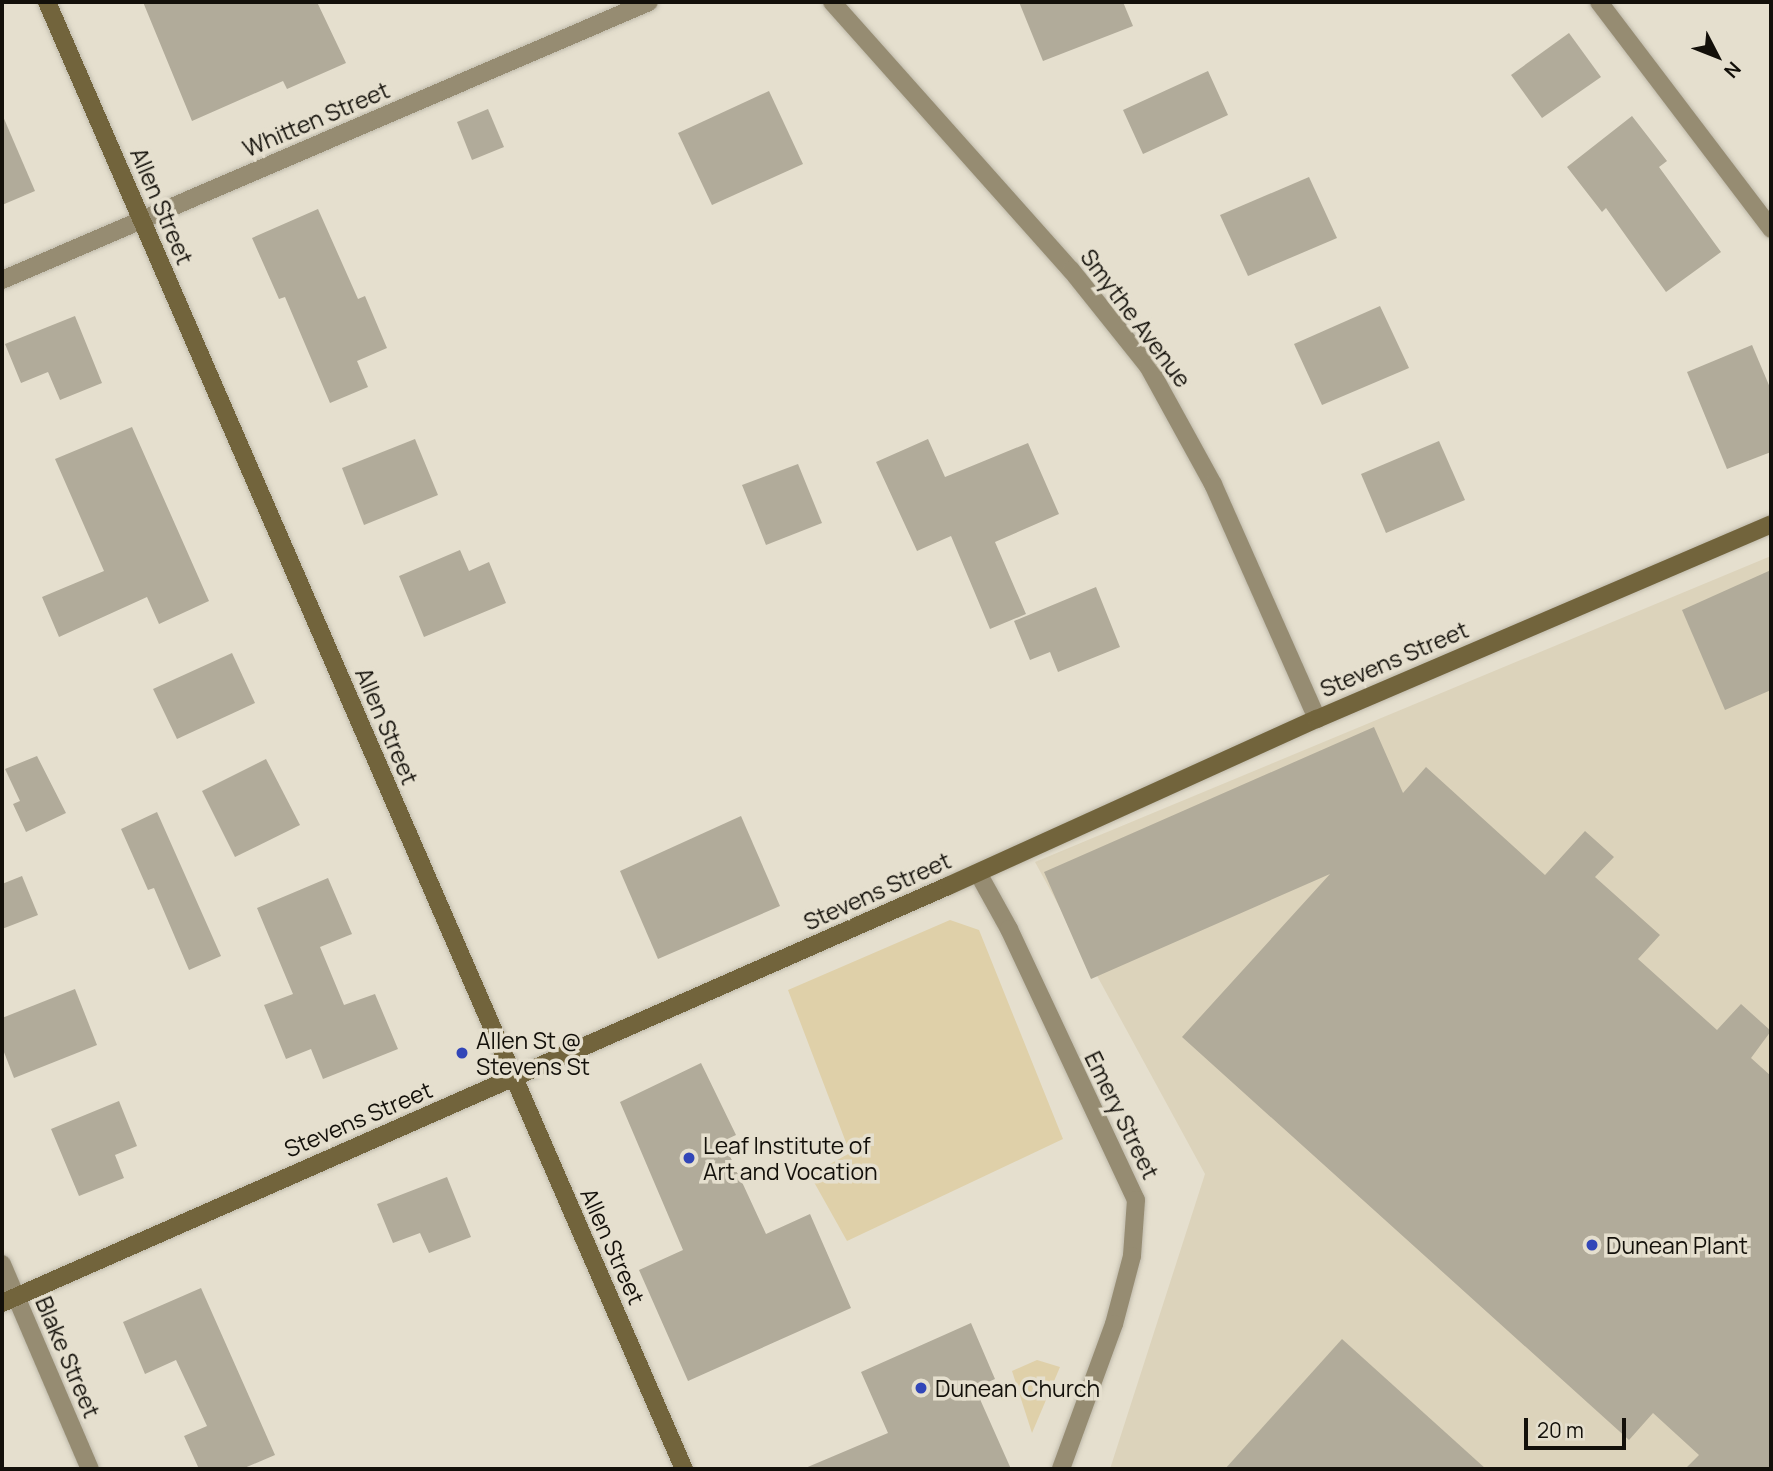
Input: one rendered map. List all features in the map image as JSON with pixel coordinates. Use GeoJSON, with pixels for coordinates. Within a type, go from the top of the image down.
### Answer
{"type":"FeatureCollection","features":[{"type":"Feature","properties":{"kind":"street","name":"Allen Street"},"geometry":{"type":"LineString","coordinates":[[47,2],[512,1079],[684,1469]]}},
{"type":"Feature","properties":{"kind":"street","name":"Whitten Street"},"geometry":{"type":"LineString","coordinates":[[2,280],[649,2]]}},
{"type":"Feature","properties":{"kind":"street","name":"Smythe Avenue"},"geometry":{"type":"LineString","coordinates":[[832,2],[1071,270],[1148,366],[1213,484],[1317,719]]}},
{"type":"Feature","properties":{"kind":"street"},"geometry":{"type":"LineString","coordinates":[[1599,2],[1771,229]]}},
{"type":"Feature","properties":{"kind":"street","name":"Stevens Street"},"geometry":{"type":"LineString","coordinates":[[9,1300],[978,873],[1317,719],[1771,524]]}},
{"type":"Feature","properties":{"kind":"street","name":"Emery Street"},"geometry":{"type":"LineString","coordinates":[[978,873],[1136,1200],[1132,1256],[1114,1324],[1061,1469]]}},
{"type":"Feature","properties":{"kind":"street","name":"Blake Street"},"geometry":{"type":"LineString","coordinates":[[2,1264],[9,1300],[90,1469]]}},
{"type":"Feature","properties":{"kind":"shaded area"},"geometry":{"type":"Polygon","coordinates":[[[1771,556],[1771,1469],[1110,1469],[1205,1174],[1035,862],[1771,556]]]}},
{"type":"Feature","properties":{"kind":"shaded area"},"geometry":{"type":"Polygon","coordinates":[[[950,920],[979,930],[1063,1139],[847,1241],[810,1175],[850,1153],[788,990],[950,920]]]}},
{"type":"Feature","properties":{"kind":"shaded area"},"geometry":{"type":"Polygon","coordinates":[[[1037,1360],[1060,1367],[1032,1433],[1012,1371],[1037,1360]]]}},
{"type":"Feature","properties":{"kind":"building"},"geometry":{"type":"Polygon","coordinates":[[[143,2],[317,2],[346,63],[287,89],[283,81],[192,121],[143,2]]]}},
{"type":"Feature","properties":{"kind":"building"},"geometry":{"type":"Polygon","coordinates":[[[1019,2],[1123,2],[1133,26],[1043,61],[1019,2]]]}},
{"type":"Feature","properties":{"kind":"building"},"geometry":{"type":"Polygon","coordinates":[[[1569,33],[1601,77],[1542,118],[1511,75],[1569,33]]]}},
{"type":"Feature","properties":{"kind":"building"},"geometry":{"type":"Polygon","coordinates":[[[1208,71],[1228,115],[1143,154],[1123,110],[1208,71]]]}},
{"type":"Feature","properties":{"kind":"building"},"geometry":{"type":"Polygon","coordinates":[[[769,91],[803,164],[712,205],[678,133],[769,91]]]}},
{"type":"Feature","properties":{"kind":"building"},"geometry":{"type":"Polygon","coordinates":[[[488,109],[504,147],[472,160],[457,122],[488,109]]]}},
{"type":"Feature","properties":{"kind":"building"},"geometry":{"type":"Polygon","coordinates":[[[2,114],[35,191],[2,205],[2,114]]]}},
{"type":"Feature","properties":{"kind":"building"},"geometry":{"type":"Polygon","coordinates":[[[1632,116],[1667,161],[1659,167],[1721,252],[1666,292],[1606,208],[1602,212],[1567,167],[1632,116]]]}},
{"type":"Feature","properties":{"kind":"building"},"geometry":{"type":"Polygon","coordinates":[[[1309,177],[1337,238],[1248,276],[1220,215],[1309,177]]]}},
{"type":"Feature","properties":{"kind":"building"},"geometry":{"type":"Polygon","coordinates":[[[318,209],[358,299],[365,296],[387,348],[357,361],[368,387],[330,403],[285,297],[279,299],[252,238],[318,209]]]}},
{"type":"Feature","properties":{"kind":"building"},"geometry":{"type":"Polygon","coordinates":[[[1380,306],[1409,368],[1322,405],[1294,344],[1380,306]]]}},
{"type":"Feature","properties":{"kind":"building"},"geometry":{"type":"Polygon","coordinates":[[[75,316],[102,383],[60,400],[48,372],[21,383],[5,344],[75,316]]]}},
{"type":"Feature","properties":{"kind":"building"},"geometry":{"type":"Polygon","coordinates":[[[1752,345],[1771,390],[1771,452],[1727,469],[1687,372],[1752,345]]]}},
{"type":"Feature","properties":{"kind":"building"},"geometry":{"type":"Polygon","coordinates":[[[132,427],[209,601],[159,624],[147,597],[59,637],[42,597],[104,571],[55,459],[132,427]]]}},
{"type":"Feature","properties":{"kind":"building"},"geometry":{"type":"Polygon","coordinates":[[[415,439],[438,495],[364,525],[342,468],[415,439]]]}},
{"type":"Feature","properties":{"kind":"building"},"geometry":{"type":"Polygon","coordinates":[[[928,439],[945,477],[1028,443],[1059,514],[995,542],[1026,614],[990,629],[951,536],[917,551],[876,462],[928,439]]]}},
{"type":"Feature","properties":{"kind":"building"},"geometry":{"type":"Polygon","coordinates":[[[1439,441],[1465,500],[1386,533],[1361,474],[1439,441]]]}},
{"type":"Feature","properties":{"kind":"building"},"geometry":{"type":"Polygon","coordinates":[[[798,464],[822,523],[766,545],[742,485],[798,464]]]}},
{"type":"Feature","properties":{"kind":"building"},"geometry":{"type":"Polygon","coordinates":[[[460,550],[469,571],[489,562],[506,603],[424,637],[399,576],[460,550]]]}},
{"type":"Feature","properties":{"kind":"building"},"geometry":{"type":"Polygon","coordinates":[[[1771,570],[1771,690],[1725,710],[1682,610],[1771,570]]]}},
{"type":"Feature","properties":{"kind":"building"},"geometry":{"type":"Polygon","coordinates":[[[1096,587],[1120,647],[1058,672],[1050,652],[1030,660],[1014,621],[1096,587]]]}},
{"type":"Feature","properties":{"kind":"building"},"geometry":{"type":"Polygon","coordinates":[[[232,653],[255,703],[177,739],[153,689],[232,653]]]}},
{"type":"Feature","properties":{"kind":"building","name":"Dunean Plant"},"geometry":{"type":"Polygon","coordinates":[[[1374,727],[1403,793],[1426,767],[1545,875],[1585,831],[1614,857],[1595,877],[1660,935],[1638,959],[1717,1030],[1741,1004],[1771,1031],[1751,1058],[1771,1076],[1771,1469],[1685,1469],[1699,1455],[1653,1413],[1629,1440],[1182,1037],[1330,874],[1091,979],[1044,872],[1374,727]]]}},
{"type":"Feature","properties":{"kind":"building"},"geometry":{"type":"Polygon","coordinates":[[[37,756],[66,813],[26,832],[13,804],[20,801],[5,769],[37,756]]]}},
{"type":"Feature","properties":{"kind":"building"},"geometry":{"type":"Polygon","coordinates":[[[266,759],[300,825],[235,857],[202,791],[266,759]]]}},
{"type":"Feature","properties":{"kind":"building"},"geometry":{"type":"Polygon","coordinates":[[[157,812],[221,956],[189,970],[154,888],[148,890],[121,829],[157,812]]]}},
{"type":"Feature","properties":{"kind":"building"},"geometry":{"type":"Polygon","coordinates":[[[741,816],[780,906],[658,959],[620,871],[741,816]]]}},
{"type":"Feature","properties":{"kind":"building"},"geometry":{"type":"Polygon","coordinates":[[[22,876],[38,915],[2,929],[2,884],[22,876]]]}},
{"type":"Feature","properties":{"kind":"building"},"geometry":{"type":"Polygon","coordinates":[[[328,878],[352,934],[320,947],[344,1005],[375,994],[398,1049],[323,1079],[311,1049],[286,1059],[264,1005],[293,994],[257,908],[328,878]]]}},
{"type":"Feature","properties":{"kind":"building"},"geometry":{"type":"Polygon","coordinates":[[[75,989],[97,1045],[14,1078],[2,1047],[2,1018],[75,989]]]}},
{"type":"Feature","properties":{"kind":"building"},"geometry":{"type":"Polygon","coordinates":[[[701,1063],[736,1135],[723,1141],[766,1234],[810,1214],[851,1308],[688,1381],[639,1270],[683,1250],[620,1102],[701,1063]]]}},
{"type":"Feature","properties":{"kind":"building"},"geometry":{"type":"Polygon","coordinates":[[[119,1101],[137,1146],[115,1155],[124,1178],[79,1196],[51,1129],[119,1101]]]}},
{"type":"Feature","properties":{"kind":"building"},"geometry":{"type":"Polygon","coordinates":[[[447,1177],[471,1237],[429,1253],[420,1233],[393,1243],[377,1204],[447,1177]]]}},
{"type":"Feature","properties":{"kind":"building"},"geometry":{"type":"Polygon","coordinates":[[[201,1288],[275,1455],[242,1469],[199,1469],[184,1436],[207,1426],[176,1360],[145,1374],[123,1322],[201,1288]]]}},
{"type":"Feature","properties":{"kind":"building","name":"Dunean Church"},"geometry":{"type":"Polygon","coordinates":[[[971,1323],[995,1379],[975,1388],[1011,1469],[803,1469],[888,1433],[861,1372],[971,1323]]]}},
{"type":"Feature","properties":{"kind":"building"},"geometry":{"type":"Polygon","coordinates":[[[1342,1339],[1486,1469],[1225,1469],[1342,1339]]]}},
{"type":"Feature","properties":{"kind":"place","name":"Allen St @ Stevens St"},"geometry":{"type":"Point","coordinates":[462,1053]}},
{"type":"Feature","properties":{"kind":"place","name":"Leaf Institute of Art and Vocation"},"geometry":{"type":"Point","coordinates":[689,1158]}},
{"type":"Feature","properties":{"kind":"place","name":"Dunean Plant"},"geometry":{"type":"Point","coordinates":[1592,1245]}},
{"type":"Feature","properties":{"kind":"place","name":"Dunean Church"},"geometry":{"type":"Point","coordinates":[921,1388]}}]}
